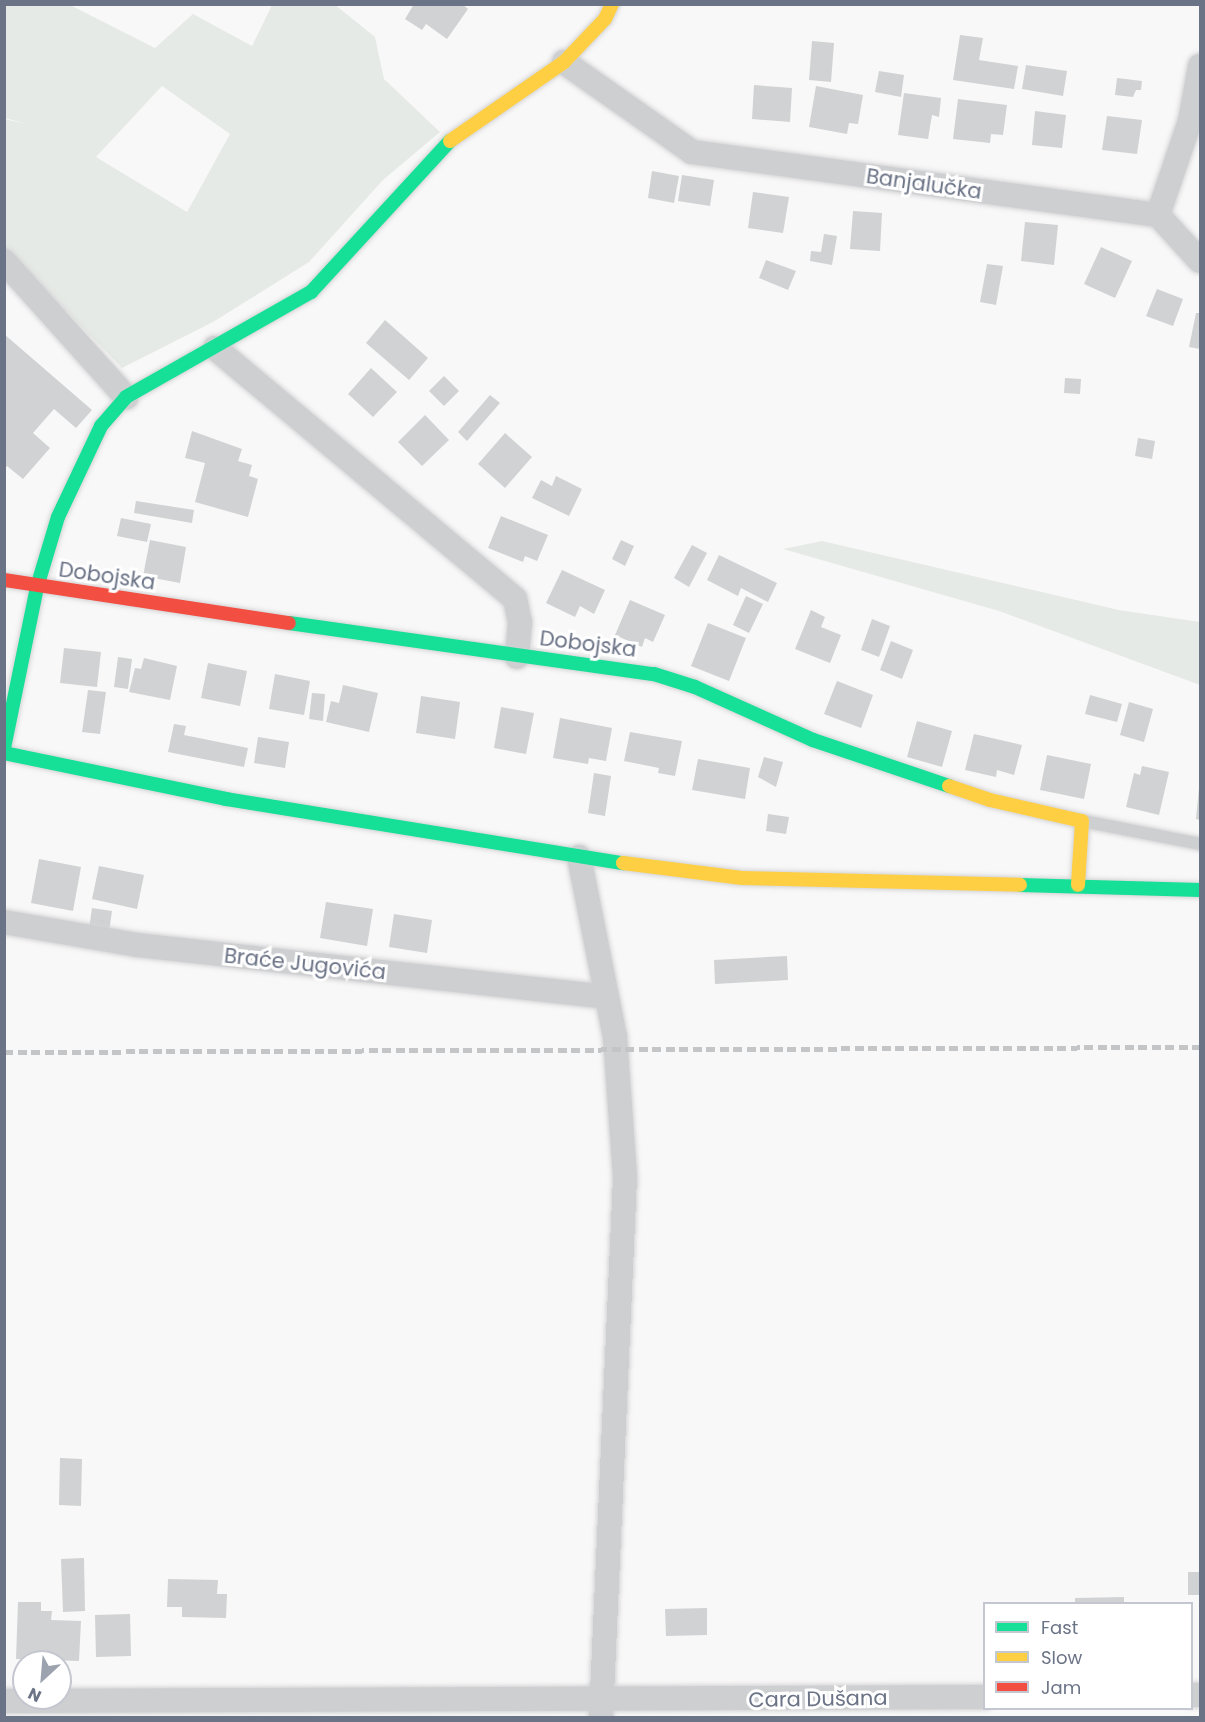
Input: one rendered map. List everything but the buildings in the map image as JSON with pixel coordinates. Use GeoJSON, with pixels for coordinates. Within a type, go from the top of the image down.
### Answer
{"type":"FeatureCollection","features":[{"type":"Feature","properties":{"kind":"street"},"geometry":{"type":"LineString","coordinates":[[4,748],[37,587],[58,517],[101,426],[126,397],[311,292],[454,137],[564,62],[605,19],[612,4]]}},
{"type":"Feature","properties":{"kind":"street","name":"Banjalučka"},"geometry":{"type":"LineString","coordinates":[[564,62],[692,152],[1158,215]]}},
{"type":"Feature","properties":{"kind":"street"},"geometry":{"type":"LineString","coordinates":[[1200,66],[1190,122],[1158,215],[1200,261]]}},
{"type":"Feature","properties":{"kind":"street"},"geometry":{"type":"LineString","coordinates":[[4,261],[126,397]]}},
{"type":"Feature","properties":{"kind":"street"},"geometry":{"type":"LineString","coordinates":[[215,348],[515,599],[520,622],[517,657]]}},
{"type":"Feature","properties":{"kind":"street","name":"Dobojska"},"geometry":{"type":"LineString","coordinates":[[4,580],[37,587],[517,657],[654,674],[695,687],[813,740],[990,800],[1082,821]]}},
{"type":"Feature","properties":{"kind":"street"},"geometry":{"type":"LineString","coordinates":[[4,753],[226,799],[579,857],[742,878],[1078,885],[1200,890]]}},
{"type":"Feature","properties":{"kind":"street"},"geometry":{"type":"LineString","coordinates":[[1078,885],[1082,821]]}},
{"type":"Feature","properties":{"kind":"street"},"geometry":{"type":"LineString","coordinates":[[579,857],[616,1043],[625,1178],[602,1709]]}},
{"type":"Feature","properties":{"kind":"street","name":"Braće Jugovića"},"geometry":{"type":"LineString","coordinates":[[4,922],[137,945],[606,997]]}},
{"type":"Feature","properties":{"kind":"street","name":"Cara Dušana"},"geometry":{"type":"LineString","coordinates":[[4,1701],[602,1709],[983,1697]]}},
{"type":"Feature","properties":{"kind":"lane"},"geometry":{"type":"LineString","coordinates":[[1082,821],[1200,844]]}},
{"type":"Feature","properties":{"kind":"shaded area"},"geometry":{"type":"Polygon","coordinates":[[[334,4],[375,37],[384,79],[440,132],[383,180],[309,262],[213,322],[122,368],[5,248],[4,119],[27,124],[5,118],[5,5],[70,5],[155,48],[193,14],[252,46],[272,5],[334,4]],[[162,86],[96,157],[187,212],[230,134],[162,86]]]}},
{"type":"Feature","properties":{"kind":"shaded area"},"geometry":{"type":"Polygon","coordinates":[[[822,541],[1119,610],[1200,622],[1200,685],[999,611],[783,549],[822,541]]]}},
{"type":"Feature","properties":{"kind":"railway"},"geometry":{"type":"LineString","coordinates":[[4,1052],[1200,1047]]}},
{"type":"Feature","properties":{"kind":"traffic: fast"},"geometry":{"type":"LineString","coordinates":[[4,748],[37,587],[58,517],[101,426],[126,397],[311,292],[450,141]]}},
{"type":"Feature","properties":{"kind":"traffic: fast"},"geometry":{"type":"LineString","coordinates":[[289,623],[654,674],[695,687],[813,740],[949,786]]}},
{"type":"Feature","properties":{"kind":"traffic: fast"},"geometry":{"type":"LineString","coordinates":[[4,753],[226,799],[623,863]]}},
{"type":"Feature","properties":{"kind":"traffic: fast"},"geometry":{"type":"LineString","coordinates":[[1020,885],[1200,890]]}},
{"type":"Feature","properties":{"kind":"traffic: slow"},"geometry":{"type":"LineString","coordinates":[[450,141],[564,62],[605,19],[612,4]]}},
{"type":"Feature","properties":{"kind":"traffic: slow"},"geometry":{"type":"LineString","coordinates":[[949,786],[990,800],[1082,821],[1078,885]]}},
{"type":"Feature","properties":{"kind":"traffic: slow"},"geometry":{"type":"LineString","coordinates":[[623,863],[742,878],[1020,885]]}},
{"type":"Feature","properties":{"kind":"traffic: jam"},"geometry":{"type":"LineString","coordinates":[[4,580],[289,623]]}}]}
